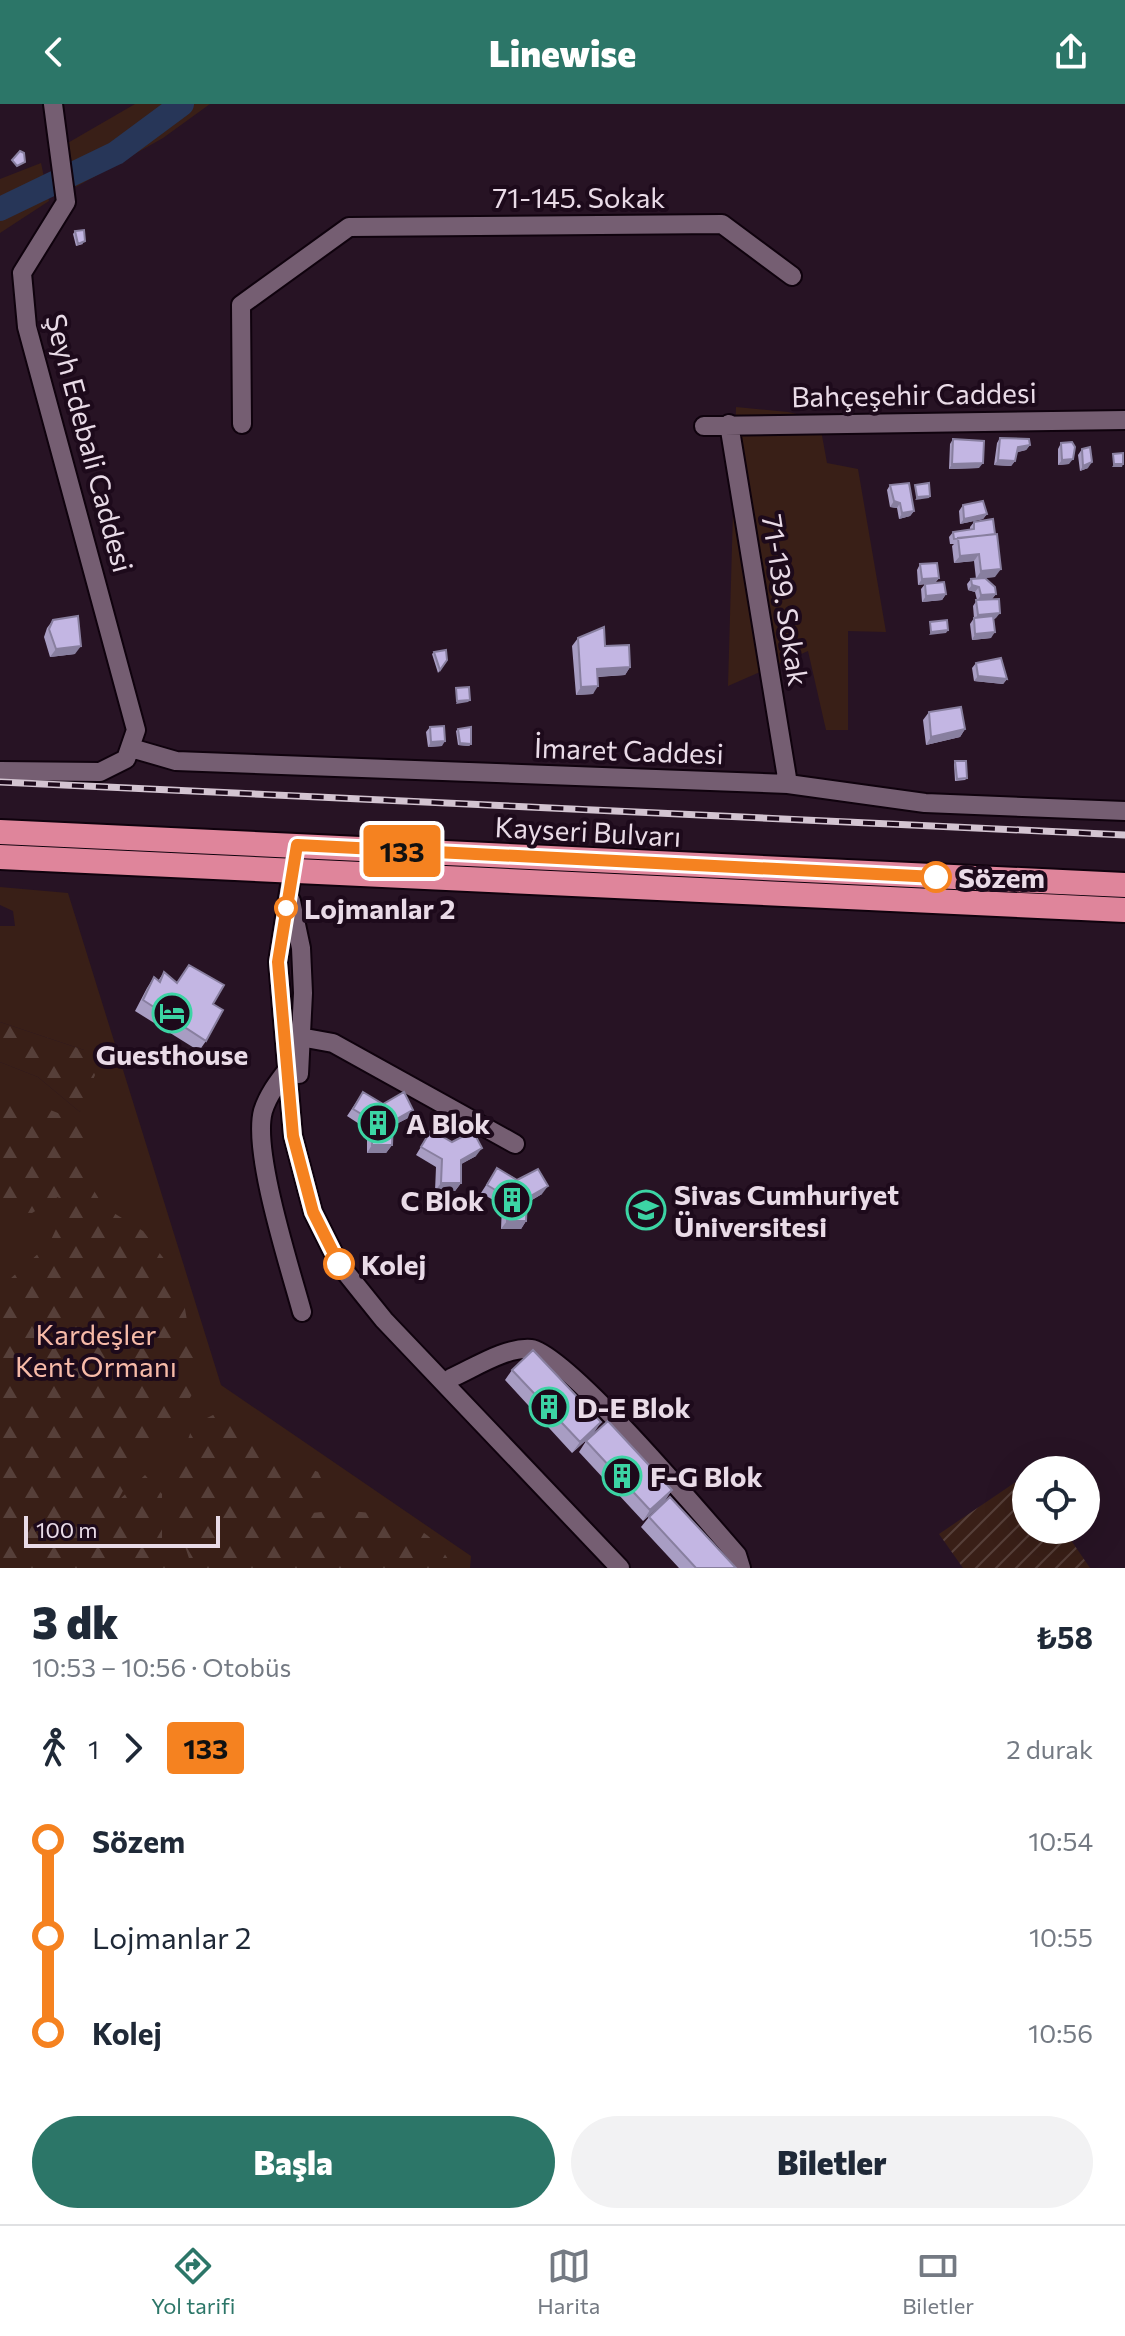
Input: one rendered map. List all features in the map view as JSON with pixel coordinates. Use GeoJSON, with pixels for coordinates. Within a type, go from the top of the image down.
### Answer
{"type":"FeatureCollection","features":[{"type":"Feature","properties":{"kind":"highway","name":"Kayseri Bulvarı"},"geometry":{"type":"LineString","coordinates":[[0,832],[294,857],[1125,910]]}},
{"type":"Feature","properties":{"kind":"highway","name":"Kayseri Bulvarı"},"geometry":{"type":"LineString","coordinates":[[0,857],[294,857],[1125,885]]}},
{"type":"Feature","properties":{"kind":"street","name":"Şeyh Edebali Caddesi"},"geometry":{"type":"LineString","coordinates":[[53,104],[58,166],[66,202],[22,273],[27,327],[133,709],[136,730],[131,748]]}},
{"type":"Feature","properties":{"kind":"street","name":"71-145. Sokak"},"geometry":{"type":"LineString","coordinates":[[242,424],[241,305],[349,227],[722,224],[792,276]]}},
{"type":"Feature","properties":{"kind":"street","name":"Bahçeşehir Caddesi"},"geometry":{"type":"LineString","coordinates":[[704,426],[1125,420]]}},
{"type":"Feature","properties":{"kind":"street","name":"71-139. Sokak"},"geometry":{"type":"LineString","coordinates":[[729,424],[788,784]]}},
{"type":"Feature","properties":{"kind":"street","name":"İmaret Caddesi"},"geometry":{"type":"LineString","coordinates":[[131,748],[176,761],[788,784],[925,803],[1125,811]]}},
{"type":"Feature","properties":{"kind":"street"},"geometry":{"type":"LineString","coordinates":[[0,771],[100,772],[126,759],[131,748]]}},
{"type":"Feature","properties":{"kind":"street"},"geometry":{"type":"LineString","coordinates":[[294,857],[278,962],[293,1136],[300,1173],[313,1212],[339,1264],[384,1320],[620,1568]]}},
{"type":"Feature","properties":{"kind":"street"},"geometry":{"type":"LineString","coordinates":[[289,895],[301,948],[302,1134],[319,1211],[347,1260],[451,1378],[631,1568]]}},
{"type":"Feature","properties":{"kind":"street"},"geometry":{"type":"LineString","coordinates":[[300,1037],[333,1043],[515,1144]]}},
{"type":"Feature","properties":{"kind":"street"},"geometry":{"type":"LineString","coordinates":[[288,1069],[272,1090],[262,1114],[267,1177],[302,1312]]}},
{"type":"Feature","properties":{"kind":"street"},"geometry":{"type":"LineString","coordinates":[[451,1378],[503,1355],[531,1349],[554,1359],[643,1448],[737,1555],[741,1568]]}},
{"type":"Feature","properties":{"kind":"green space"},"geometry":{"type":"Polygon","coordinates":[[[135,104],[210,104],[163,138],[76,187],[66,144],[135,104]]]}},
{"type":"Feature","properties":{"kind":"green space"},"geometry":{"type":"Polygon","coordinates":[[[41,163],[49,201],[0,233],[0,179],[41,163]]]}},
{"type":"Feature","properties":{"kind":"green space"},"geometry":{"type":"Polygon","coordinates":[[[736,407],[788,412],[819,419],[827,463],[858,469],[886,632],[848,631],[848,730],[826,730],[808,651],[728,686],[736,407]]]}},
{"type":"Feature","properties":{"kind":"green space"},"geometry":{"type":"Polygon","coordinates":[[[0,887],[68,893],[221,1385],[471,1556],[470,1568],[0,1568],[0,1062],[38,1077],[80,1112],[84,1050],[0,1022],[0,926],[15,926],[13,911],[0,905],[0,887]]]}},
{"type":"Feature","properties":{"kind":"green space"},"geometry":{"type":"Polygon","coordinates":[[[0,1022],[84,1050],[95,1075],[80,1112],[38,1077],[0,1062],[0,1022]]]}},
{"type":"Feature","properties":{"kind":"green space","name":"Kardeşler Kent Ormanı"},"geometry":{"type":"Polygon","coordinates":[[[0,1090],[73,1119],[83,1136],[91,1186],[104,1207],[143,1231],[180,1280],[193,1355],[193,1393],[170,1429],[144,1451],[117,1502],[145,1475],[162,1494],[162,1539],[171,1568],[132,1568],[134,1555],[116,1556],[116,1568],[0,1568],[0,1288],[49,1244],[65,1210],[58,1197],[32,1213],[8,1212],[0,1195],[0,1090]]]}},
{"type":"Feature","properties":{"kind":"green space","name":"Kardeşler Kent Ormanı"},"geometry":{"type":"Polygon","coordinates":[[[223,1410],[238,1414],[291,1460],[318,1472],[324,1484],[301,1514],[345,1511],[388,1516],[425,1534],[440,1548],[453,1568],[192,1568],[174,1508],[174,1473],[193,1425],[223,1410]]]}},
{"type":"Feature","properties":{"kind":"green space"},"geometry":{"type":"Polygon","coordinates":[[[1012,1484],[1012,1544],[1074,1544],[1090,1568],[963,1568],[939,1534],[1012,1484]]]}},
{"type":"Feature","properties":{"kind":"building"},"geometry":{"type":"Polygon","coordinates":[[[20,151],[24,153],[25,162],[17,166],[12,160],[20,151]]]}},
{"type":"Feature","properties":{"kind":"building"},"geometry":{"type":"Polygon","coordinates":[[[84,230],[85,241],[78,244],[75,231],[84,230]]]}},
{"type":"Feature","properties":{"kind":"building"},"geometry":{"type":"Polygon","coordinates":[[[1000,438],[1029,439],[1030,445],[1018,447],[1015,461],[998,460],[1000,438]]]}},
{"type":"Feature","properties":{"kind":"building"},"geometry":{"type":"Polygon","coordinates":[[[953,439],[984,441],[983,463],[952,464],[953,439]]]}},
{"type":"Feature","properties":{"kind":"building"},"geometry":{"type":"Polygon","coordinates":[[[1072,442],[1075,447],[1073,459],[1062,460],[1061,443],[1072,442]]]}},
{"type":"Feature","properties":{"kind":"building"},"geometry":{"type":"Polygon","coordinates":[[[1090,447],[1092,462],[1083,466],[1082,449],[1090,447]]]}},
{"type":"Feature","properties":{"kind":"building"},"geometry":{"type":"Polygon","coordinates":[[[1123,453],[1123,464],[1114,464],[1113,454],[1123,453]]]}},
{"type":"Feature","properties":{"kind":"building"},"geometry":{"type":"Polygon","coordinates":[[[909,483],[914,511],[902,513],[900,503],[894,501],[890,485],[909,483]]]}},
{"type":"Feature","properties":{"kind":"building"},"geometry":{"type":"Polygon","coordinates":[[[929,483],[930,496],[917,497],[915,485],[929,483]]]}},
{"type":"Feature","properties":{"kind":"building"},"geometry":{"type":"Polygon","coordinates":[[[983,501],[987,514],[964,519],[963,505],[983,501]]]}},
{"type":"Feature","properties":{"kind":"building"},"geometry":{"type":"Polygon","coordinates":[[[993,519],[995,534],[954,539],[953,532],[974,529],[974,522],[993,519]]]}},
{"type":"Feature","properties":{"kind":"building"},"geometry":{"type":"Polygon","coordinates":[[[997,534],[1001,569],[981,571],[979,554],[960,556],[958,538],[997,534]]]}},
{"type":"Feature","properties":{"kind":"building"},"geometry":{"type":"Polygon","coordinates":[[[937,563],[939,578],[922,579],[920,564],[937,563]]]}},
{"type":"Feature","properties":{"kind":"building"},"geometry":{"type":"Polygon","coordinates":[[[985,578],[995,587],[996,594],[981,595],[979,587],[972,585],[971,579],[985,578]]]}},
{"type":"Feature","properties":{"kind":"building"},"geometry":{"type":"Polygon","coordinates":[[[944,582],[946,594],[926,596],[925,584],[944,582]]]}},
{"type":"Feature","properties":{"kind":"building"},"geometry":{"type":"Polygon","coordinates":[[[999,599],[1000,613],[978,615],[976,600],[999,599]]]}},
{"type":"Feature","properties":{"kind":"building"},"geometry":{"type":"Polygon","coordinates":[[[78,616],[81,646],[56,649],[49,629],[53,620],[78,616]]]}},
{"type":"Feature","properties":{"kind":"building"},"geometry":{"type":"Polygon","coordinates":[[[993,616],[995,632],[975,634],[974,618],[993,616]]]}},
{"type":"Feature","properties":{"kind":"building"},"geometry":{"type":"Polygon","coordinates":[[[947,620],[948,630],[931,632],[930,622],[947,620]]]}},
{"type":"Feature","properties":{"kind":"building"},"geometry":{"type":"Polygon","coordinates":[[[604,627],[605,646],[629,645],[630,667],[597,669],[598,686],[581,687],[578,638],[604,627]]]}},
{"type":"Feature","properties":{"kind":"building"},"geometry":{"type":"Polygon","coordinates":[[[446,650],[447,660],[440,670],[434,652],[446,650]]]}},
{"type":"Feature","properties":{"kind":"building"},"geometry":{"type":"Polygon","coordinates":[[[1001,658],[1007,679],[978,676],[976,663],[1001,658]]]}},
{"type":"Feature","properties":{"kind":"building"},"geometry":{"type":"Polygon","coordinates":[[[469,687],[470,700],[457,701],[456,688],[469,687]]]}},
{"type":"Feature","properties":{"kind":"building"},"geometry":{"type":"Polygon","coordinates":[[[961,707],[965,729],[931,737],[929,712],[961,707]]]}},
{"type":"Feature","properties":{"kind":"building"},"geometry":{"type":"Polygon","coordinates":[[[444,726],[445,741],[431,742],[430,727],[444,726]]]}},
{"type":"Feature","properties":{"kind":"building"},"geometry":{"type":"Polygon","coordinates":[[[471,727],[471,744],[460,743],[458,729],[471,727]]]}},
{"type":"Feature","properties":{"kind":"building"},"geometry":{"type":"Polygon","coordinates":[[[955,761],[966,761],[967,778],[957,779],[955,761]]]}},
{"type":"Feature","properties":{"kind":"building","name":"Guesthouse"},"geometry":{"type":"Polygon","coordinates":[[[189,965],[224,985],[213,1004],[223,1010],[206,1041],[143,1000],[154,977],[160,982],[164,972],[177,983],[189,965]]]}},
{"type":"Feature","properties":{"kind":"building","name":"A Blok"},"geometry":{"type":"Polygon","coordinates":[[[363,1092],[383,1104],[404,1092],[413,1110],[393,1121],[392,1145],[372,1145],[373,1121],[353,1109],[363,1092]]]}},
{"type":"Feature","properties":{"kind":"building"},"geometry":{"type":"Polygon","coordinates":[[[431,1130],[452,1142],[473,1131],[482,1148],[461,1160],[461,1183],[441,1183],[442,1159],[421,1147],[431,1130]]]}},
{"type":"Feature","properties":{"kind":"building","name":"C Blok"},"geometry":{"type":"Polygon","coordinates":[[[497,1168],[517,1180],[538,1169],[548,1186],[527,1198],[526,1221],[507,1221],[507,1197],[487,1185],[497,1168]]]}},
{"type":"Feature","properties":{"kind":"building"},"geometry":{"type":"Polygon","coordinates":[[[533,1350],[601,1422],[580,1442],[512,1370],[533,1350]]]}},
{"type":"Feature","properties":{"kind":"building"},"geometry":{"type":"Polygon","coordinates":[[[608,1421],[672,1490],[650,1510],[586,1441],[608,1421]]]}},
{"type":"Feature","properties":{"kind":"building"},"geometry":{"type":"Polygon","coordinates":[[[670,1497],[736,1568],[696,1568],[649,1517],[670,1497]]]}},
{"type":"Feature","properties":{"kind":"waterway"},"geometry":{"type":"LineString","coordinates":[[0,209],[116,153],[182,104]]}},
{"type":"Feature","properties":{"kind":"railway"},"geometry":{"type":"LineString","coordinates":[[0,782],[1125,835]]}},
{"type":"Feature","properties":{"kind":"bus line","name":"133"},"geometry":{"type":"LineString","coordinates":[[339,1264],[313,1212],[300,1173],[293,1136],[278,962],[297,845],[936,877]]}},
{"type":"Feature","properties":{"kind":"place","name":"Sözem"},"geometry":{"type":"Point","coordinates":[936,877]}},
{"type":"Feature","properties":{"kind":"place","name":"Lojmanlar 2"},"geometry":{"type":"Point","coordinates":[286,908]}},
{"type":"Feature","properties":{"kind":"place","name":"Guesthouse"},"geometry":{"type":"Point","coordinates":[172,1013]}},
{"type":"Feature","properties":{"kind":"place","name":"A Blok"},"geometry":{"type":"Point","coordinates":[378,1123]}},
{"type":"Feature","properties":{"kind":"place","name":"C Blok"},"geometry":{"type":"Point","coordinates":[512,1200]}},
{"type":"Feature","properties":{"kind":"place","name":"Sivas Cumhuriyet Üniversitesi"},"geometry":{"type":"Point","coordinates":[646,1210]}},
{"type":"Feature","properties":{"kind":"place","name":"Kolej"},"geometry":{"type":"Point","coordinates":[339,1264]}},
{"type":"Feature","properties":{"kind":"place","name":"D-E Blok"},"geometry":{"type":"Point","coordinates":[549,1407]}},
{"type":"Feature","properties":{"kind":"place","name":"F-G Blok"},"geometry":{"type":"Point","coordinates":[622,1476]}}]}
